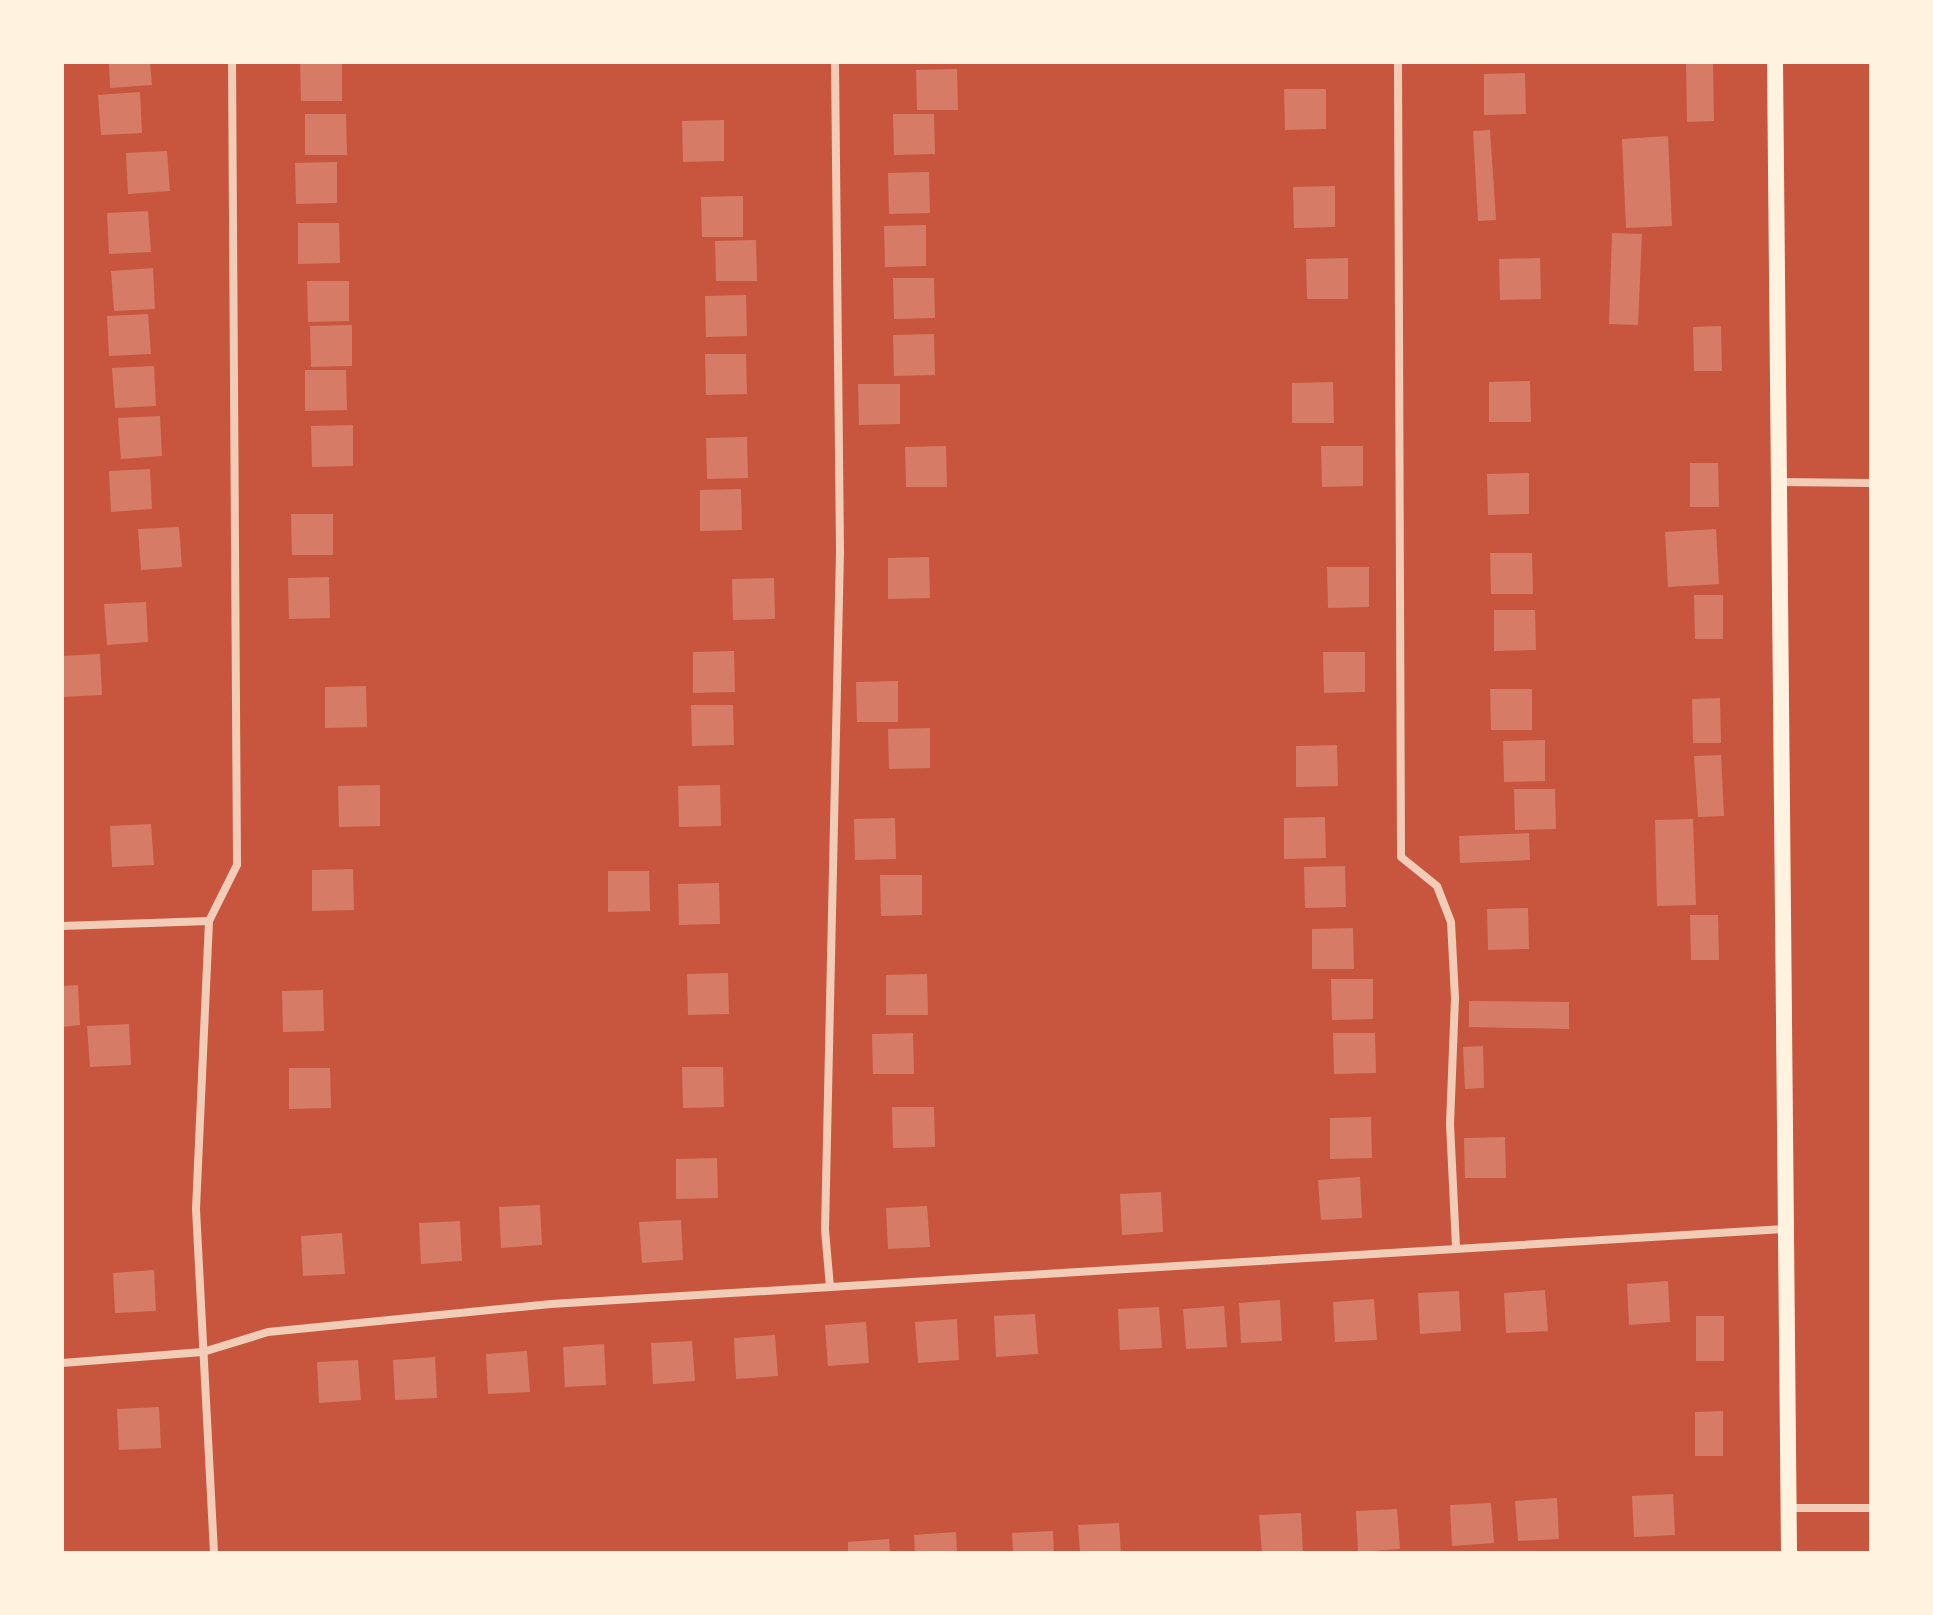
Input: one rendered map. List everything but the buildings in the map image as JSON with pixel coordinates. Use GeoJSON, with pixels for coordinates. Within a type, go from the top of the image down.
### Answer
{"type":"FeatureCollection","features":[{"type":"Feature","properties":{"kind":"main road"},"geometry":{"type":"LineString","coordinates":[[1775,62],[1789,1553]]}},
{"type":"Feature","properties":{"kind":"street"},"geometry":{"type":"LineString","coordinates":[[214,1553],[196,1209],[209,921],[237,865],[232,62]]}},
{"type":"Feature","properties":{"kind":"street"},"geometry":{"type":"LineString","coordinates":[[830,1287],[825,1230],[840,552],[835,62]]}},
{"type":"Feature","properties":{"kind":"street"},"geometry":{"type":"LineString","coordinates":[[1398,62],[1401,857],[1437,886],[1451,922],[1455,998],[1450,1124],[1456,1247]]}},
{"type":"Feature","properties":{"kind":"street"},"geometry":{"type":"LineString","coordinates":[[1778,482],[1871,483]]}},
{"type":"Feature","properties":{"kind":"street"},"geometry":{"type":"LineString","coordinates":[[62,926],[209,921]]}},
{"type":"Feature","properties":{"kind":"street"},"geometry":{"type":"LineString","coordinates":[[62,1363],[203,1352],[268,1332],[551,1304],[1786,1229]]}},
{"type":"Feature","properties":{"kind":"street"},"geometry":{"type":"LineString","coordinates":[[1788,1508],[1871,1508]]}}]}
